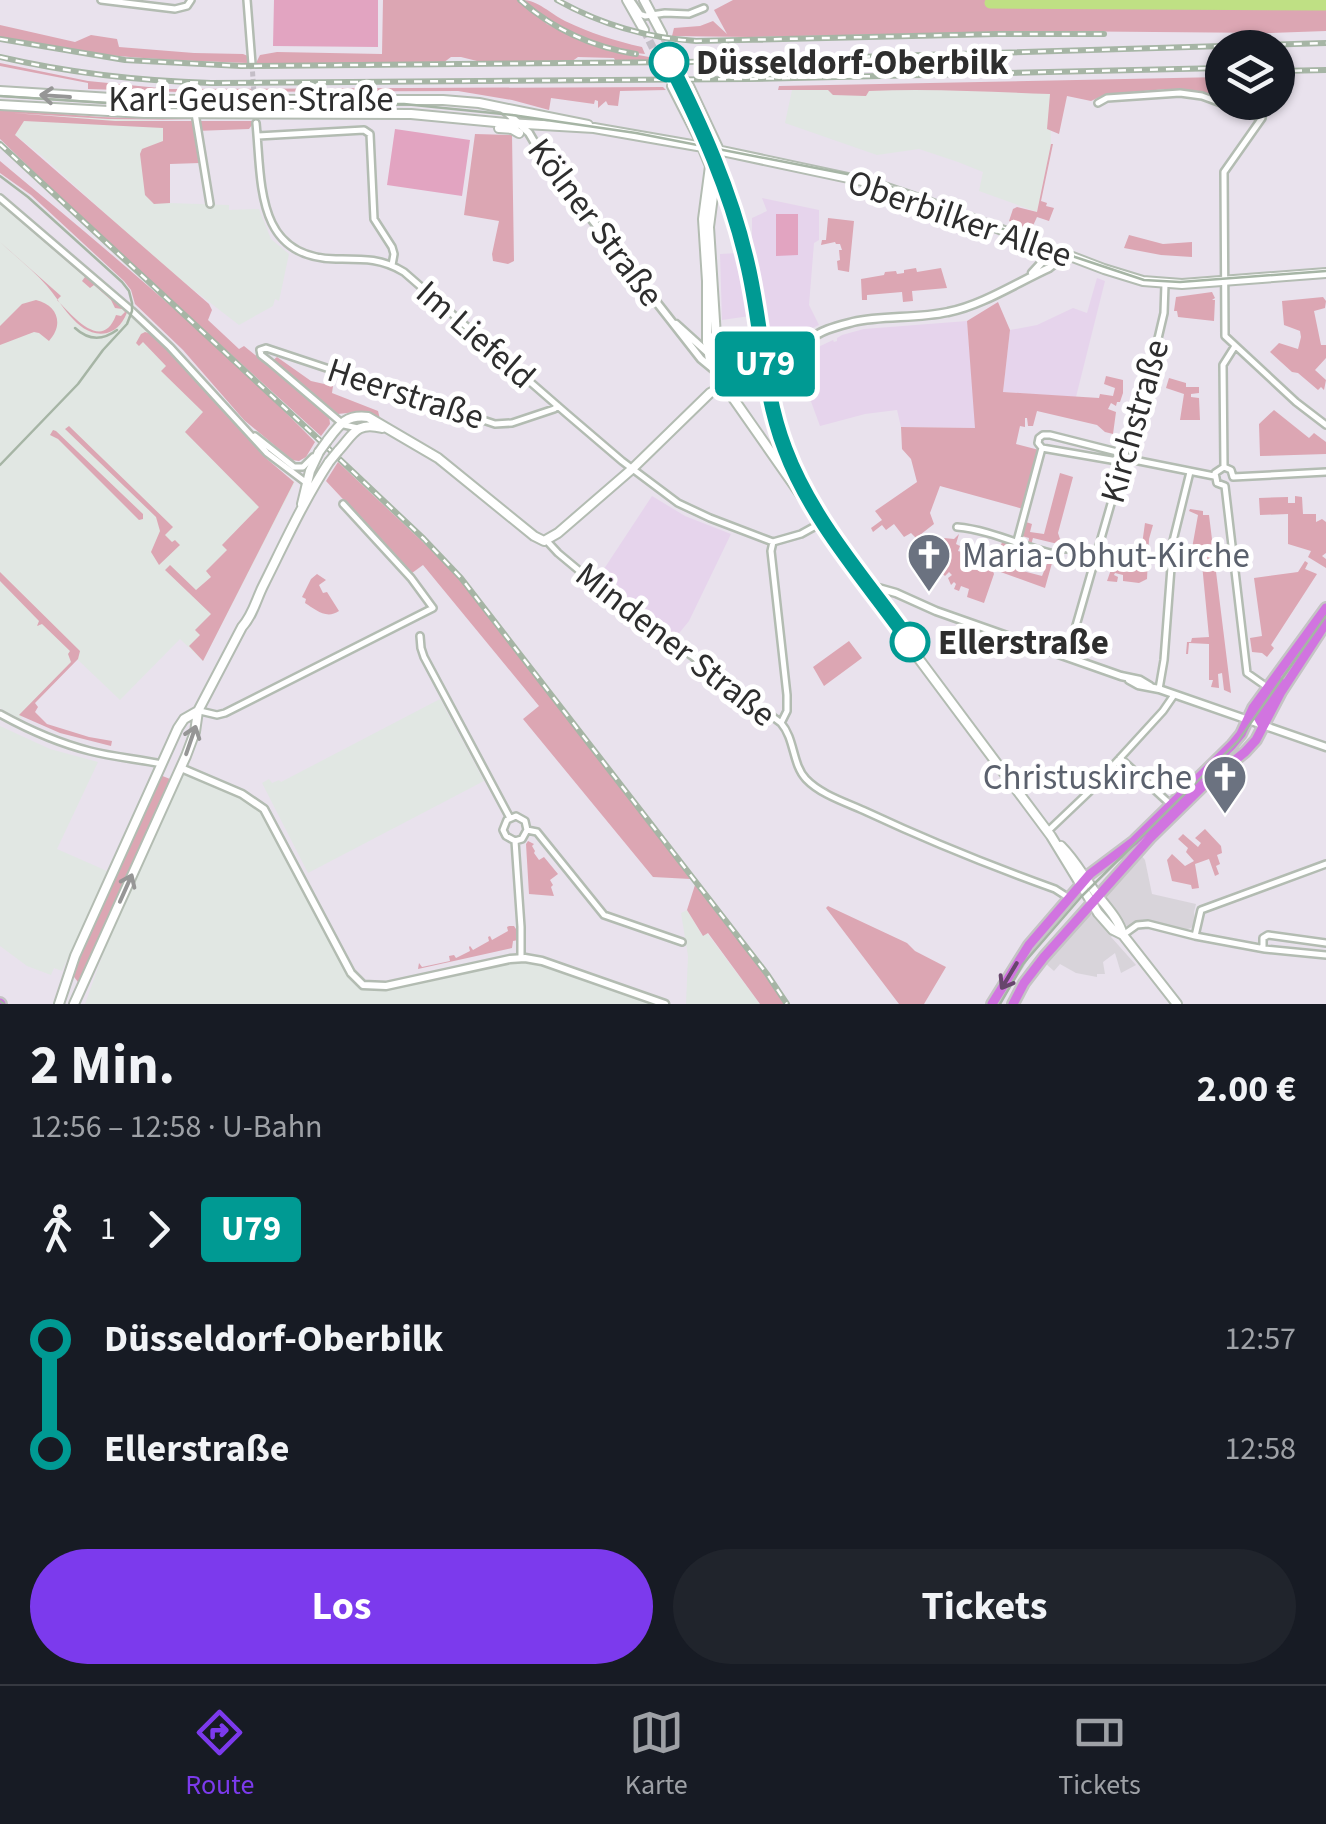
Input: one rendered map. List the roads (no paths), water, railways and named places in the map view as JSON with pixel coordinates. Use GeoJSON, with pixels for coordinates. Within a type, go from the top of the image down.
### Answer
{"type":"FeatureCollection","features":[{"type":"Feature","properties":{"kind":"main road"},"geometry":{"type":"LineString","coordinates":[[629,0],[644,30]]}},
{"type":"Feature","properties":{"kind":"main road"},"geometry":{"type":"LineString","coordinates":[[644,0],[662,34]]}},
{"type":"Feature","properties":{"kind":"main road"},"geometry":{"type":"LineString","coordinates":[[672,86],[710,166],[703,219],[707,286],[704,344],[718,373]]}},
{"type":"Feature","properties":{"kind":"main road"},"geometry":{"type":"LineString","coordinates":[[688,86],[720,150],[708,227],[718,373]]}},
{"type":"Feature","properties":{"kind":"main road","name":"Karl-Geusen-Straße"},"geometry":{"type":"LineString","coordinates":[[0,91],[143,100],[443,100],[502,108],[537,119]]}},
{"type":"Feature","properties":{"kind":"main road","name":"Karl-Geusen-Straße"},"geometry":{"type":"LineString","coordinates":[[0,104],[97,112],[411,114],[523,130]]}},
{"type":"Feature","properties":{"kind":"main road"},"geometry":{"type":"LineString","coordinates":[[523,130],[537,119]]}},
{"type":"Feature","properties":{"kind":"main road","name":"Oberbilker Allee"},"geometry":{"type":"LineString","coordinates":[[537,119],[579,122],[872,182],[1127,277],[1164,284],[1326,273]]}},
{"type":"Feature","properties":{"kind":"main road"},"geometry":{"type":"LineString","coordinates":[[671,141],[687,136],[691,122]]}},
{"type":"Feature","properties":{"kind":"main road","name":"Kölner Straße"},"geometry":{"type":"LineString","coordinates":[[718,373],[862,584],[1073,858],[1095,899],[1121,926],[1123,934],[1177,1004]]}},
{"type":"Feature","properties":{"kind":"main road"},"geometry":{"type":"LineString","coordinates":[[546,540],[632,469],[710,393],[724,385]]}},
{"type":"Feature","properties":{"kind":"main road","name":"Mindener Straße"},"geometry":{"type":"LineString","coordinates":[[342,424],[350,417],[374,420],[438,458],[534,536],[546,540]]}},
{"type":"Feature","properties":{"kind":"main road"},"geometry":{"type":"LineString","coordinates":[[58,1004],[75,956],[171,766],[195,732],[198,711],[310,496],[310,472],[319,452],[342,424]]}},
{"type":"Feature","properties":{"kind":"main road","name":"Mindener Straße"},"geometry":{"type":"LineString","coordinates":[[356,431],[372,426],[386,429]]}},
{"type":"Feature","properties":{"kind":"main road"},"geometry":{"type":"LineString","coordinates":[[298,518],[311,484],[356,431]]}},
{"type":"Feature","properties":{"kind":"main road"},"geometry":{"type":"LineString","coordinates":[[992,1004],[1027,948],[1084,881],[1134,841],[1232,745],[1326,608]]}},
{"type":"Feature","properties":{"kind":"main road"},"geometry":{"type":"LineString","coordinates":[[1013,1004],[1032,971],[1150,838],[1256,740],[1280,692],[1326,623]]}},
{"type":"Feature","properties":{"kind":"main road"},"geometry":{"type":"LineString","coordinates":[[1263,726],[1258,719],[1261,710],[1305,647],[1307,635]]}},
{"type":"Feature","properties":{"kind":"main road"},"geometry":{"type":"LineString","coordinates":[[76,1000],[171,766],[178,728],[198,711]]}},
{"type":"Feature","properties":{"kind":"main road"},"geometry":{"type":"LineString","coordinates":[[64,986],[76,986],[76,1000]]}},
{"type":"Feature","properties":{"kind":"street"},"geometry":{"type":"LineString","coordinates":[[100,0],[175,9],[187,6],[191,0]]}},
{"type":"Feature","properties":{"kind":"street"},"geometry":{"type":"LineString","coordinates":[[247,0],[252,64]]}},
{"type":"Feature","properties":{"kind":"street"},"geometry":{"type":"LineString","coordinates":[[629,0],[643,16],[690,14],[704,8]]}},
{"type":"Feature","properties":{"kind":"street"},"geometry":{"type":"LineString","coordinates":[[644,30],[644,22],[652,15]]}},
{"type":"Feature","properties":{"kind":"street"},"geometry":{"type":"LineString","coordinates":[[1098,103],[1107,98],[1180,93],[1202,96],[1262,118],[1224,172],[1224,332],[1227,339],[1326,426]]}},
{"type":"Feature","properties":{"kind":"street"},"geometry":{"type":"LineString","coordinates":[[502,108],[523,130]]}},
{"type":"Feature","properties":{"kind":"street","name":"Karl-Geusen-Straße"},"geometry":{"type":"LineString","coordinates":[[196,114],[210,204]]}},
{"type":"Feature","properties":{"kind":"street","name":"Im Liefeld"},"geometry":{"type":"LineString","coordinates":[[256,123],[268,215],[283,242],[309,256],[373,259],[392,265],[414,279],[558,406]]}},
{"type":"Feature","properties":{"kind":"street","name":"Kölner Straße"},"geometry":{"type":"LineString","coordinates":[[523,130],[700,360],[718,373]]}},
{"type":"Feature","properties":{"kind":"street","name":"Im Liefeld"},"geometry":{"type":"LineString","coordinates":[[258,136],[367,131],[371,138],[374,219],[392,247],[392,265]]}},
{"type":"Feature","properties":{"kind":"street"},"geometry":{"type":"LineString","coordinates":[[0,198],[144,322],[275,461],[311,484]]}},
{"type":"Feature","properties":{"kind":"street"},"geometry":{"type":"LineString","coordinates":[[1028,277],[1044,260],[1048,248]]}},
{"type":"Feature","properties":{"kind":"street"},"geometry":{"type":"LineString","coordinates":[[724,385],[810,340],[818,332],[859,320],[950,312],[1050,268],[1059,252]]}},
{"type":"Feature","properties":{"kind":"street","name":"Kirchstraße"},"geometry":{"type":"LineString","coordinates":[[1067,657],[1160,332],[1164,284]]}},
{"type":"Feature","properties":{"kind":"street","name":"Kölner Straße"},"geometry":{"type":"LineString","coordinates":[[671,320],[704,344]]}},
{"type":"Feature","properties":{"kind":"street"},"geometry":{"type":"LineString","coordinates":[[1224,466],[1223,365],[1235,346]]}},
{"type":"Feature","properties":{"kind":"street","name":"Heerstraße"},"geometry":{"type":"LineString","coordinates":[[270,362],[260,352],[263,348],[495,424],[558,406]]}},
{"type":"Feature","properties":{"kind":"street","name":"Mindener Straße"},"geometry":{"type":"LineString","coordinates":[[270,362],[342,424],[356,431]]}},
{"type":"Feature","properties":{"kind":"street"},"geometry":{"type":"LineString","coordinates":[[558,406],[632,469],[689,509],[773,542],[821,523]]}},
{"type":"Feature","properties":{"kind":"street"},"geometry":{"type":"LineString","coordinates":[[338,450],[346,434],[342,424]]}},
{"type":"Feature","properties":{"kind":"street"},"geometry":{"type":"LineString","coordinates":[[248,432],[288,465],[310,472]]}},
{"type":"Feature","properties":{"kind":"street"},"geometry":{"type":"LineString","coordinates":[[1017,542],[1042,448],[1040,436],[1084,444],[1124,458]]}},
{"type":"Feature","properties":{"kind":"street"},"geometry":{"type":"LineString","coordinates":[[1082,453],[1084,444]]}},
{"type":"Feature","properties":{"kind":"street"},"geometry":{"type":"LineString","coordinates":[[1042,448],[1124,458],[1214,476]]}},
{"type":"Feature","properties":{"kind":"street"},"geometry":{"type":"LineString","coordinates":[[298,468],[319,452]]}},
{"type":"Feature","properties":{"kind":"street"},"geometry":{"type":"LineString","coordinates":[[1224,466],[1233,477],[1326,472]]}},
{"type":"Feature","properties":{"kind":"street"},"geometry":{"type":"LineString","coordinates":[[1224,466],[1214,476],[1217,483],[1225,486],[1247,672],[1268,688]]}},
{"type":"Feature","properties":{"kind":"street"},"geometry":{"type":"LineString","coordinates":[[1159,690],[1173,541],[1190,472]]}},
{"type":"Feature","properties":{"kind":"street"},"geometry":{"type":"LineString","coordinates":[[198,711],[224,712],[433,608],[343,504]]}},
{"type":"Feature","properties":{"kind":"street"},"geometry":{"type":"LineString","coordinates":[[957,527],[1054,554],[1064,548],[1096,557]]}},
{"type":"Feature","properties":{"kind":"street","name":"Mindener Straße"},"geometry":{"type":"LineString","coordinates":[[546,540],[582,572],[781,723],[804,776],[814,785],[920,836],[1069,898]]}},
{"type":"Feature","properties":{"kind":"street"},"geometry":{"type":"LineString","coordinates":[[773,542],[788,705],[781,723]]}},
{"type":"Feature","properties":{"kind":"street"},"geometry":{"type":"LineString","coordinates":[[862,584],[1326,747]]}},
{"type":"Feature","properties":{"kind":"street"},"geometry":{"type":"LineString","coordinates":[[882,610],[882,598],[896,594]]}},
{"type":"Feature","properties":{"kind":"street"},"geometry":{"type":"LineString","coordinates":[[420,636],[424,657],[510,818]]}},
{"type":"Feature","properties":{"kind":"street"},"geometry":{"type":"LineString","coordinates":[[1050,833],[1164,711],[1174,695]]}},
{"type":"Feature","properties":{"kind":"street"},"geometry":{"type":"LineString","coordinates":[[0,714],[20,726],[92,752],[171,766],[242,794],[264,809],[351,973],[368,986],[386,986],[521,958],[542,961],[665,1004]]}},
{"type":"Feature","properties":{"kind":"street"},"geometry":{"type":"LineString","coordinates":[[1120,758],[1171,805]]}},
{"type":"Feature","properties":{"kind":"street"},"geometry":{"type":"LineString","coordinates":[[516,816],[522,818],[528,830],[515,841],[504,833],[504,823],[516,816]]}},
{"type":"Feature","properties":{"kind":"street"},"geometry":{"type":"LineString","coordinates":[[528,830],[537,832],[604,915],[682,942]]}},
{"type":"Feature","properties":{"kind":"street"},"geometry":{"type":"LineString","coordinates":[[515,841],[521,958]]}},
{"type":"Feature","properties":{"kind":"street"},"geometry":{"type":"LineString","coordinates":[[1195,936],[1201,910],[1326,864]]}},
{"type":"Feature","properties":{"kind":"street"},"geometry":{"type":"LineString","coordinates":[[1123,934],[1145,924],[1263,948],[1326,955]]}},
{"type":"Feature","properties":{"kind":"street"},"geometry":{"type":"LineString","coordinates":[[1263,948],[1263,938],[1268,935],[1326,942]]}},
{"type":"Feature","properties":{"kind":"waterway"},"geometry":{"type":"LineString","coordinates":[[990,3],[1326,5]]}},
{"type":"Feature","properties":{"kind":"tunnel"},"geometry":{"type":"LineString","coordinates":[[644,30],[672,86]]}},
{"type":"Feature","properties":{"kind":"tunnel"},"geometry":{"type":"LineString","coordinates":[[662,34],[689,86]]}},
{"type":"Feature","properties":{"kind":"tunnel"},"geometry":{"type":"LineString","coordinates":[[252,64],[256,123]]}},
{"type":"Feature","properties":{"kind":"tram line"},"geometry":{"type":"LineString","coordinates":[[0,96],[137,105],[404,104],[512,115],[636,133],[857,176],[1144,280],[1180,282],[1326,271]]}},
{"type":"Feature","properties":{"kind":"tram line"},"geometry":{"type":"LineString","coordinates":[[0,176],[122,282],[132,303],[127,324],[78,384],[0,465]]}},
{"type":"Feature","properties":{"kind":"tram line"},"geometry":{"type":"LineString","coordinates":[[75,328],[95,338],[117,330]]}},
{"type":"Feature","properties":{"kind":"tram line"},"geometry":{"type":"LineString","coordinates":[[1000,1004],[1023,964],[1081,897],[1238,741],[1326,616]]}},
{"type":"Feature","properties":{"kind":"tram line"},"geometry":{"type":"LineString","coordinates":[[0,1001],[4,1004]]}},
{"type":"Feature","properties":{"kind":"railway"},"geometry":{"type":"LineString","coordinates":[[520,0],[574,35],[636,54]]}},
{"type":"Feature","properties":{"kind":"railway"},"geometry":{"type":"LineString","coordinates":[[557,0],[624,28],[696,41],[1104,34]]}},
{"type":"Feature","properties":{"kind":"railway"},"geometry":{"type":"LineString","coordinates":[[0,39],[125,60],[241,66],[687,62],[1326,43]]}},
{"type":"Feature","properties":{"kind":"railway"},"geometry":{"type":"LineString","coordinates":[[0,57],[105,75],[211,83],[748,79],[1205,68]]}},
{"type":"Feature","properties":{"kind":"railway"},"geometry":{"type":"LineString","coordinates":[[1295,71],[1326,70]]}},
{"type":"Feature","properties":{"kind":"railway"},"geometry":{"type":"LineString","coordinates":[[0,144],[313,434],[461,578],[787,1004]]}},
{"type":"Feature","properties":{"kind":"metro line","name":"U79"},"geometry":{"type":"LineString","coordinates":[[669,62],[710,150],[741,236],[772,402],[792,465],[831,534],[910,642]]}},
{"type":"Feature","properties":{"kind":"place","name":"Düsseldorf-Oberbilk"},"geometry":{"type":"Point","coordinates":[669,62]}},
{"type":"Feature","properties":{"kind":"place","name":"Maria-Obhut-Kirche"},"geometry":{"type":"Point","coordinates":[929,593]}},
{"type":"Feature","properties":{"kind":"place","name":"Ellerstraße"},"geometry":{"type":"Point","coordinates":[910,642]}},
{"type":"Feature","properties":{"kind":"place","name":"Christuskirche"},"geometry":{"type":"Point","coordinates":[1225,815]}}]}
